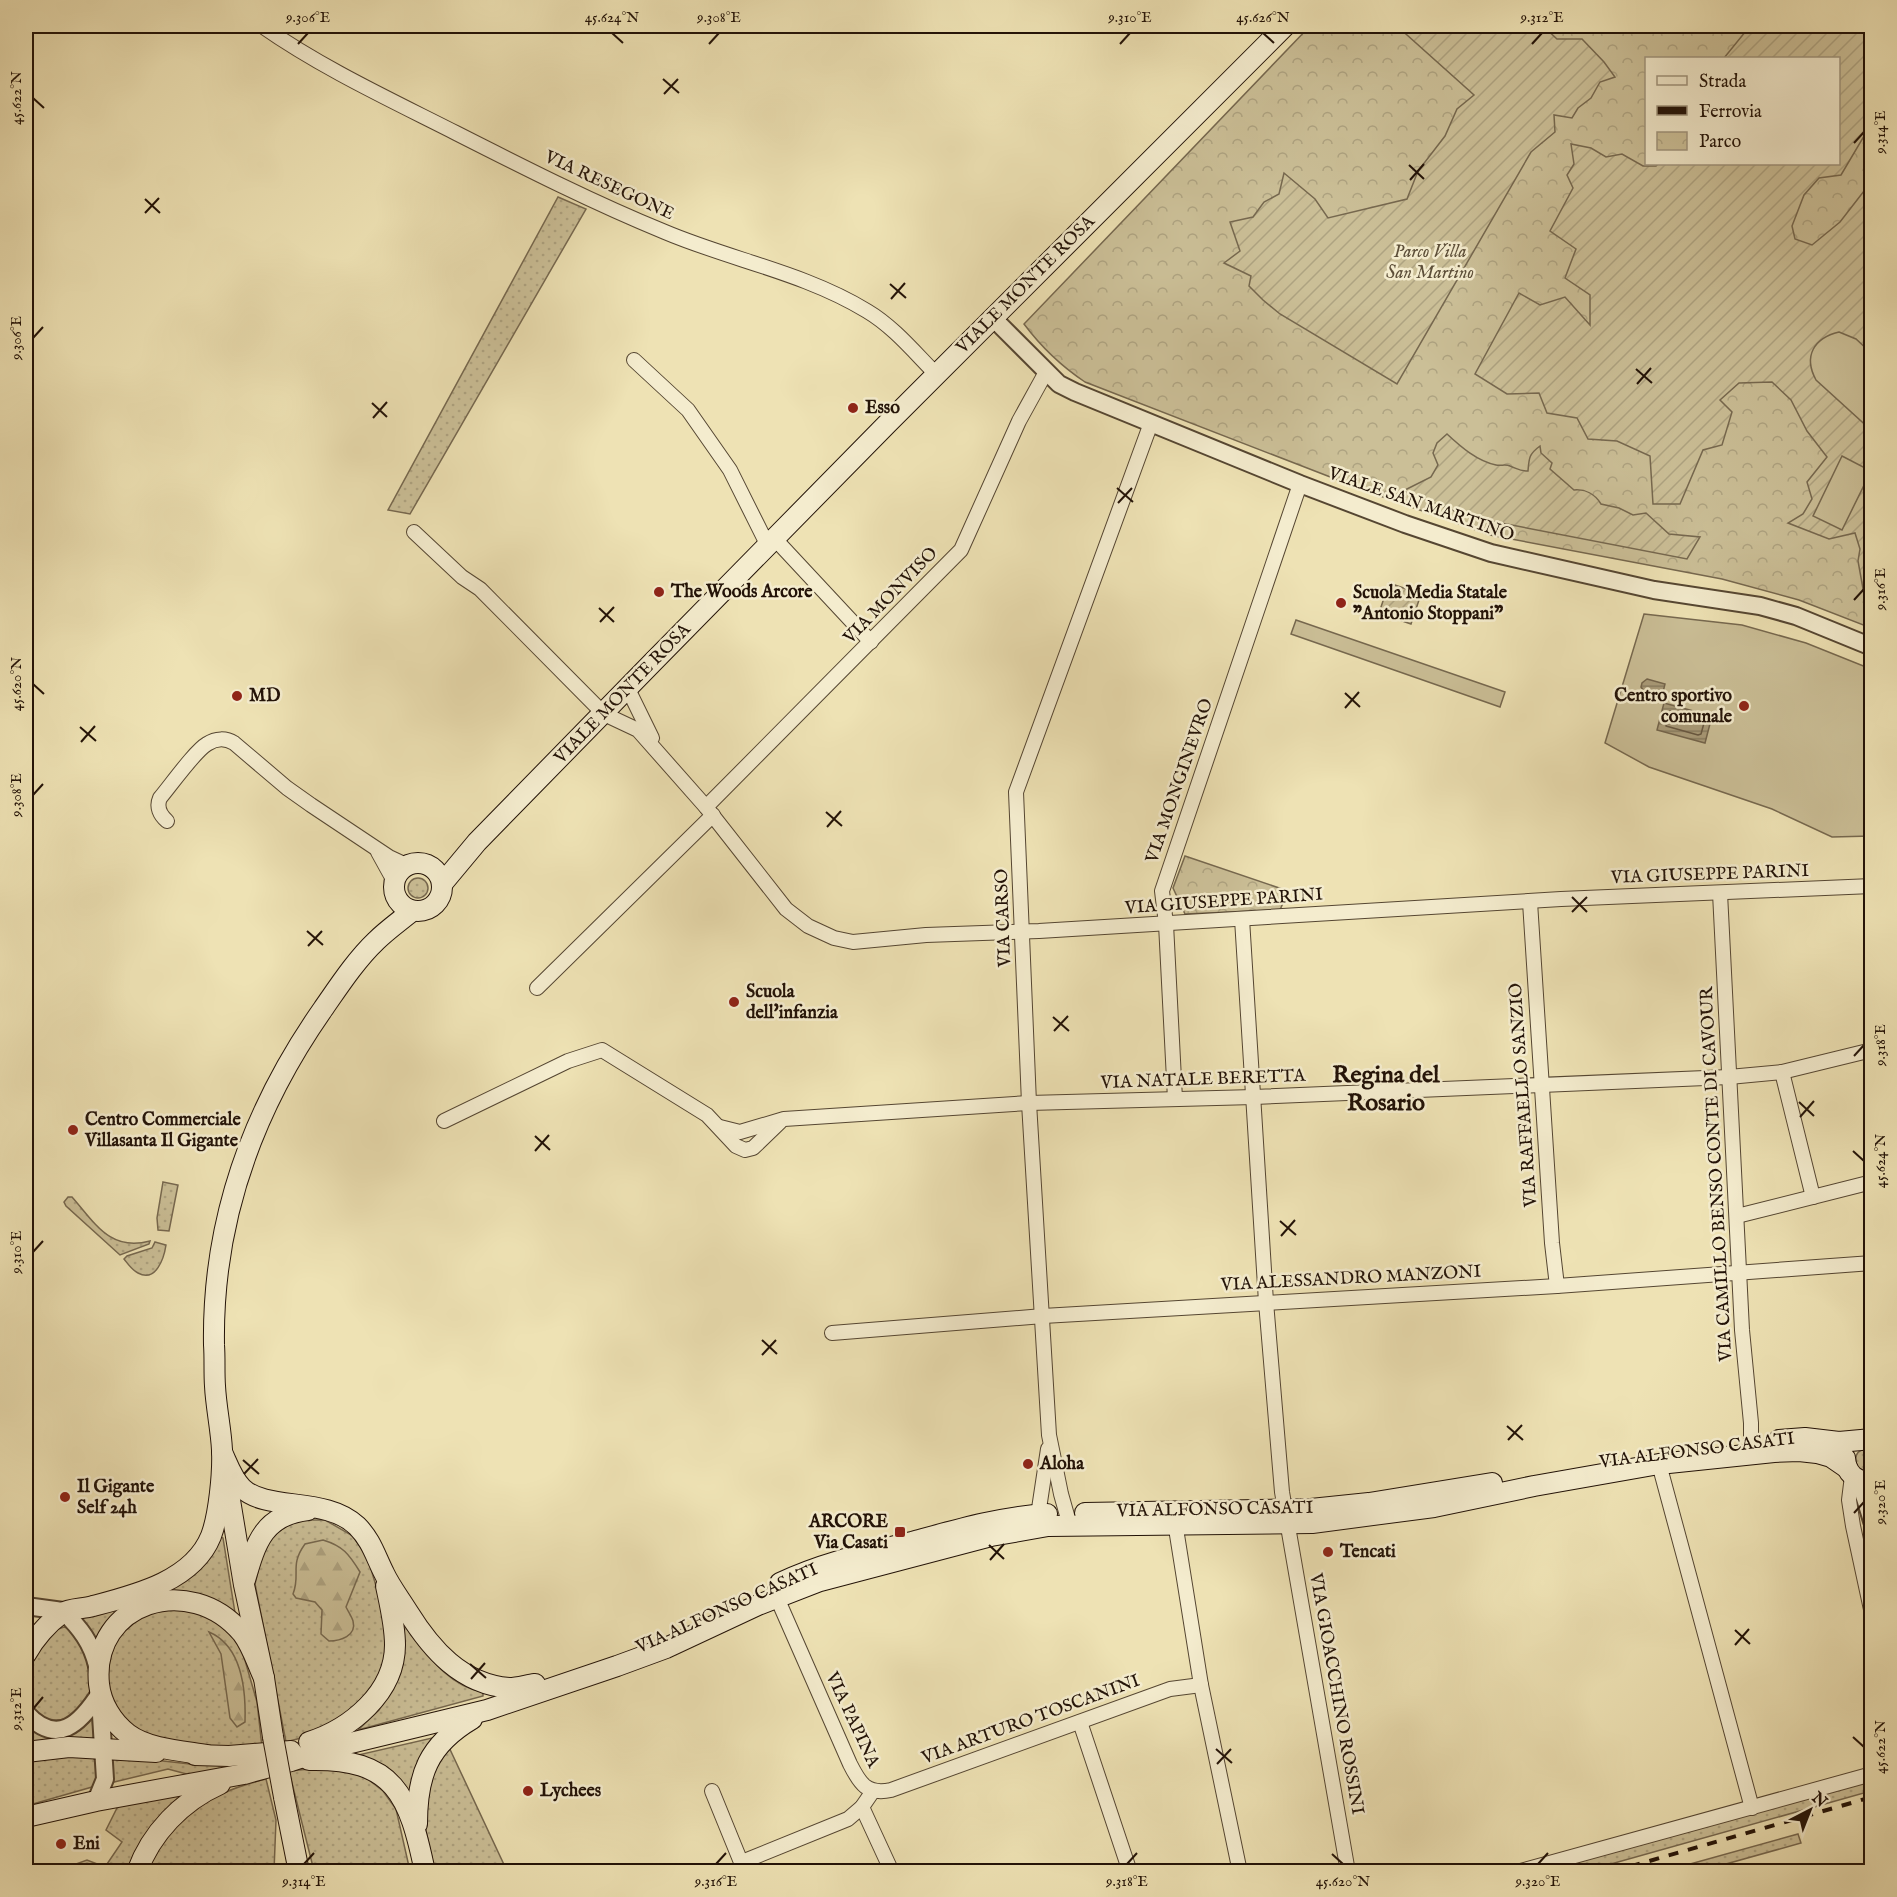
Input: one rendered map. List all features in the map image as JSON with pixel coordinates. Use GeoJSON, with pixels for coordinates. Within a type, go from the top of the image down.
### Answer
{"type":"FeatureCollection","features":[{"type":"Feature","properties":{"kind":"main road","name":"VIALE MONTE ROSA"},"geometry":{"type":"LineString","coordinates":[[222,1452],[215,1387],[214,1327],[218,1275],[226,1225],[239,1174],[264,1111],[286,1066],[338,988],[376,941],[412,911],[425,911],[436,904],[440,898],[442,885],[477,842],[1285,26]]}},
{"type":"Feature","properties":{"kind":"main road","name":"VIALE MONTE ROSA"},"geometry":{"type":"LineString","coordinates":[[376,941],[403,868],[477,842]]}},
{"type":"Feature","properties":{"kind":"main road"},"geometry":{"type":"LineString","coordinates":[[418,864],[437,872],[442,885]]}},
{"type":"Feature","properties":{"kind":"main road"},"geometry":{"type":"LineString","coordinates":[[395,890],[399,904],[412,911]]}},
{"type":"Feature","properties":{"kind":"main road","name":"VIA ALFONSO CASATI"},"geometry":{"type":"LineString","coordinates":[[1287,1516],[1312,1523],[1391,1514],[1805,1437],[1829,1441],[1865,1439]]}},
{"type":"Feature","properties":{"kind":"main road"},"geometry":{"type":"LineString","coordinates":[[1849,1472],[1845,1460],[1847,1451],[1852,1444],[1865,1439]]}},
{"type":"Feature","properties":{"kind":"main road","name":"VIA ALFONSO CASATI"},"geometry":{"type":"LineString","coordinates":[[280,1750],[330,1748],[487,1710],[597,1673],[660,1637],[774,1592],[811,1570],[987,1522],[1287,1516],[1311,1509],[1377,1502],[1619,1461],[1751,1448],[1810,1452],[1831,1457],[1860,1481],[1872,1481]]}},
{"type":"Feature","properties":{"kind":"main road"},"geometry":{"type":"LineString","coordinates":[[222,1452],[234,1478],[244,1490],[277,1501],[324,1509],[343,1515],[366,1535],[375,1550],[384,1574],[428,1643],[463,1674],[510,1688],[597,1673]]}},
{"type":"Feature","properties":{"kind":"main road"},"geometry":{"type":"LineString","coordinates":[[222,1452],[244,1585],[280,1750],[299,1872]]}},
{"type":"Feature","properties":{"kind":"main road"},"geometry":{"type":"LineString","coordinates":[[26,1654],[42,1632],[63,1611],[91,1607],[145,1590],[172,1578],[202,1554],[217,1516],[222,1452]]}},
{"type":"Feature","properties":{"kind":"main road"},"geometry":{"type":"LineString","coordinates":[[244,1585],[255,1545],[268,1527],[282,1517],[298,1511],[324,1509]]}},
{"type":"Feature","properties":{"kind":"main road"},"geometry":{"type":"LineString","coordinates":[[26,1752],[69,1747],[207,1755],[280,1750],[327,1736],[342,1728],[363,1711],[380,1691],[391,1668],[395,1647],[384,1574]]}},
{"type":"Feature","properties":{"kind":"main road"},"geometry":{"type":"LineString","coordinates":[[207,1755],[154,1745],[133,1737],[111,1716],[100,1694],[97,1666],[105,1643],[115,1628],[127,1615],[143,1606],[162,1601],[181,1599],[209,1607],[235,1626],[250,1646],[264,1678]]}},
{"type":"Feature","properties":{"kind":"main road"},"geometry":{"type":"LineString","coordinates":[[417,1833],[418,1791],[425,1767],[448,1734],[487,1710]]}},
{"type":"Feature","properties":{"kind":"main road"},"geometry":{"type":"LineString","coordinates":[[138,1872],[150,1844],[172,1817],[200,1795],[244,1774],[280,1750],[359,1764],[389,1782],[402,1797],[417,1833],[425,1872]]}},
{"type":"Feature","properties":{"kind":"main road"},"geometry":{"type":"LineString","coordinates":[[26,1817],[96,1801],[244,1774]]}},
{"type":"Feature","properties":{"kind":"main road"},"geometry":{"type":"LineString","coordinates":[[286,1872],[292,1837]]}},
{"type":"Feature","properties":{"kind":"street","name":"VIA RESEGONE"},"geometry":{"type":"LineString","coordinates":[[262,26],[301,51],[412,111],[606,207],[667,233],[820,288],[868,311],[898,335],[937,375]]}},
{"type":"Feature","properties":{"kind":"street","name":"VIALE SAN MARTINO"},"geometry":{"type":"LineString","coordinates":[[994,318],[1059,384],[1300,484],[1405,524],[1491,553],[1654,590],[1760,606],[1796,616],[1872,646]]}},
{"type":"Feature","properties":{"kind":"street"},"geometry":{"type":"LineString","coordinates":[[634,360],[688,410],[730,470],[771,543],[871,642]]}},
{"type":"Feature","properties":{"kind":"street","name":"VIA MONVISO"},"geometry":{"type":"LineString","coordinates":[[537,987],[961,550],[1019,421],[1046,372]]}},
{"type":"Feature","properties":{"kind":"street","name":"VIA CARSO"},"geometry":{"type":"LineString","coordinates":[[1068,1520],[1049,1435],[1029,1103],[1016,792],[1151,423]]}},
{"type":"Feature","properties":{"kind":"street","name":"VIA MONGINEVRO"},"geometry":{"type":"LineString","coordinates":[[1175,1099],[1166,924],[1162,891],[1300,484]]}},
{"type":"Feature","properties":{"kind":"street"},"geometry":{"type":"LineString","coordinates":[[414,532],[462,577],[480,589],[604,714]]}},
{"type":"Feature","properties":{"kind":"street","name":"VIA GIUSEPPE PARINI"},"geometry":{"type":"LineString","coordinates":[[628,689],[662,756]]}},
{"type":"Feature","properties":{"kind":"street","name":"VIA GIUSEPPE PARINI"},"geometry":{"type":"LineString","coordinates":[[604,714],[638,730],[710,811],[786,909],[808,926],[834,938],[854,942],[926,935],[1166,924],[1284,915],[1872,886]]}},
{"type":"Feature","properties":{"kind":"street"},"geometry":{"type":"LineString","coordinates":[[167,821],[158,806],[160,798],[204,746],[213,741],[226,739],[234,742],[287,788],[377,850],[399,863],[418,864]]}},
{"type":"Feature","properties":{"kind":"street"},"geometry":{"type":"LineString","coordinates":[[377,850],[395,890]]}},
{"type":"Feature","properties":{"kind":"street","name":"VIA CAMILLO BENSO CONTE DI CAVOUR"},"geometry":{"type":"LineString","coordinates":[[1720,893],[1751,1448]]}},
{"type":"Feature","properties":{"kind":"street","name":"VIA RAFFAELLO SANZIO"},"geometry":{"type":"LineString","coordinates":[[1530,902],[1552,1243],[1557,1286]]}},
{"type":"Feature","properties":{"kind":"street","name":"VIA GIOACCHINO ROSSINI"},"geometry":{"type":"LineString","coordinates":[[1242,919],[1266,1302],[1287,1516],[1348,1872]]}},
{"type":"Feature","properties":{"kind":"street"},"geometry":{"type":"LineString","coordinates":[[444,1121],[568,1061],[602,1050],[707,1114],[736,1146],[745,1150],[753,1148],[784,1119]]}},
{"type":"Feature","properties":{"kind":"street","name":"VIA NATALE BERETTA"},"geometry":{"type":"LineString","coordinates":[[720,1127],[740,1132],[784,1119],[1029,1103],[1254,1097],[1729,1077],[1782,1072],[1872,1050]]}},
{"type":"Feature","properties":{"kind":"street"},"geometry":{"type":"LineString","coordinates":[[1782,1072],[1813,1197]]}},
{"type":"Feature","properties":{"kind":"street"},"geometry":{"type":"LineString","coordinates":[[1737,1216],[1872,1182]]}},
{"type":"Feature","properties":{"kind":"street","name":"VIA ALESSANDRO MANZONI"},"geometry":{"type":"LineString","coordinates":[[832,1333],[1043,1316],[1557,1286],[1872,1263]]}},
{"type":"Feature","properties":{"kind":"street","name":"VIA CARSO"},"geometry":{"type":"LineString","coordinates":[[1037,1521],[1049,1435]]}},
{"type":"Feature","properties":{"kind":"street"},"geometry":{"type":"LineString","coordinates":[[1659,1464],[1752,1808]]}},
{"type":"Feature","properties":{"kind":"street"},"geometry":{"type":"LineString","coordinates":[[1849,1472],[1863,1492],[1872,1521]]}},
{"type":"Feature","properties":{"kind":"street"},"geometry":{"type":"LineString","coordinates":[[1849,1472],[1852,1526],[1872,1614]]}},
{"type":"Feature","properties":{"kind":"street"},"geometry":{"type":"LineString","coordinates":[[1174,1518],[1201,1685],[1240,1872]]}},
{"type":"Feature","properties":{"kind":"street","name":"VIA PAPINA"},"geometry":{"type":"LineString","coordinates":[[712,1791],[743,1867],[848,1819],[862,1807],[873,1791],[858,1780],[850,1764],[774,1592]]}},
{"type":"Feature","properties":{"kind":"street"},"geometry":{"type":"LineString","coordinates":[[26,1606],[63,1611],[86,1638],[93,1650],[97,1666]]}},
{"type":"Feature","properties":{"kind":"street","name":"VIA ARTURO TOSCANINI"},"geometry":{"type":"LineString","coordinates":[[873,1791],[891,1790],[1170,1689],[1201,1685]]}},
{"type":"Feature","properties":{"kind":"street"},"geometry":{"type":"LineString","coordinates":[[26,1713],[33,1721],[48,1729],[62,1729],[75,1725],[88,1713],[100,1694]]}},
{"type":"Feature","properties":{"kind":"street"},"geometry":{"type":"LineString","coordinates":[[96,1801],[105,1779],[100,1694]]}},
{"type":"Feature","properties":{"kind":"street"},"geometry":{"type":"LineString","coordinates":[[1080,1722],[1130,1872]]}},
{"type":"Feature","properties":{"kind":"street"},"geometry":{"type":"LineString","coordinates":[[1517,1872],[1872,1774]]}},
{"type":"Feature","properties":{"kind":"street"},"geometry":{"type":"LineString","coordinates":[[862,1807],[892,1872]]}},
{"type":"Feature","properties":{"kind":"green space","name":"Parco Villa San Martino"},"geometry":{"type":"Polygon","coordinates":[[[1310,26],[1871,26],[1871,628],[1799,600],[1722,579],[1490,535],[1369,492],[1085,382],[1068,370],[1024,324],[1310,26]]]}},
{"type":"Feature","properties":{"kind":"green space"},"geometry":{"type":"Polygon","coordinates":[[[1397,26],[1543,26],[1557,39],[1582,39],[1615,77],[1600,82],[1591,98],[1578,108],[1572,118],[1554,115],[1555,132],[1531,152],[1397,384],[1280,314],[1249,286],[1251,276],[1224,263],[1240,251],[1230,222],[1253,217],[1264,202],[1279,194],[1284,173],[1315,199],[1328,218],[1407,199],[1418,171],[1445,136],[1457,109],[1474,95],[1397,26]]]}},
{"type":"Feature","properties":{"kind":"green space"},"geometry":{"type":"Polygon","coordinates":[[[1750,26],[1871,26],[1871,141],[1864,136],[1841,175],[1819,178],[1804,195],[1792,226],[1795,239],[1812,245],[1840,222],[1871,182],[1871,613],[1867,611],[1858,561],[1860,549],[1855,533],[1829,539],[1788,523],[1803,514],[1812,499],[1807,482],[1827,457],[1807,431],[1791,400],[1772,382],[1739,383],[1720,400],[1732,412],[1722,445],[1703,450],[1680,504],[1653,504],[1650,456],[1617,441],[1588,439],[1577,418],[1547,413],[1539,393],[1507,394],[1475,374],[1519,293],[1540,305],[1565,297],[1590,325],[1590,295],[1565,278],[1576,249],[1550,231],[1573,188],[1567,175],[1574,164],[1571,144],[1591,148],[1606,157],[1622,154],[1643,166],[1840,165],[1840,57],[1725,57],[1750,26]]]}},
{"type":"Feature","properties":{"kind":"green space"},"geometry":{"type":"Polygon","coordinates":[[[558,197],[586,209],[410,514],[388,510],[558,197]]]}},
{"type":"Feature","properties":{"kind":"green space"},"geometry":{"type":"Polygon","coordinates":[[[1839,332],[1856,339],[1871,353],[1871,430],[1816,380],[1812,371],[1811,356],[1817,343],[1839,332]]]}},
{"type":"Feature","properties":{"kind":"green space"},"geometry":{"type":"Polygon","coordinates":[[[1447,434],[1482,460],[1496,465],[1508,465],[1523,471],[1528,471],[1530,457],[1540,446],[1541,453],[1552,463],[1550,469],[1574,490],[1586,491],[1596,497],[1601,504],[1619,508],[1633,515],[1646,513],[1669,534],[1700,537],[1687,559],[1470,517],[1403,491],[1431,477],[1438,465],[1433,453],[1437,443],[1447,434]]]}},
{"type":"Feature","properties":{"kind":"green space"},"geometry":{"type":"Polygon","coordinates":[[[1842,456],[1871,471],[1842,530],[1813,516],[1842,456]]]}},
{"type":"Feature","properties":{"kind":"green space"},"geometry":{"type":"Polygon","coordinates":[[[1389,583],[1421,594],[1411,624],[1379,613],[1389,583]]]}},
{"type":"Feature","properties":{"kind":"green space","name":"Centro sportivo comunale"},"geometry":{"type":"Polygon","coordinates":[[[1644,614],[1742,625],[1806,643],[1871,669],[1871,836],[1832,837],[1772,809],[1649,767],[1605,743],[1644,614]]]}},
{"type":"Feature","properties":{"kind":"green space"},"geometry":{"type":"Polygon","coordinates":[[[1296,620],[1505,692],[1500,707],[1291,634],[1296,620]]]}},
{"type":"Feature","properties":{"kind":"green space"},"geometry":{"type":"Polygon","coordinates":[[[1185,856],[1288,891],[1280,910],[1185,914],[1173,888],[1185,856]]]}},
{"type":"Feature","properties":{"kind":"green space"},"geometry":{"type":"Polygon","coordinates":[[[414,878],[422,878],[428,884],[428,892],[422,898],[414,898],[408,892],[408,884],[414,878]]]}},
{"type":"Feature","properties":{"kind":"green space"},"geometry":{"type":"Polygon","coordinates":[[[163,1182],[178,1185],[169,1231],[158,1230],[157,1218],[163,1182]]]}},
{"type":"Feature","properties":{"kind":"green space"},"geometry":{"type":"Polygon","coordinates":[[[68,1197],[72,1197],[96,1225],[114,1239],[136,1243],[150,1241],[149,1244],[120,1255],[66,1206],[64,1202],[68,1197]]]}},
{"type":"Feature","properties":{"kind":"green space"},"geometry":{"type":"Polygon","coordinates":[[[155,1242],[166,1245],[158,1268],[150,1275],[136,1272],[124,1259],[152,1248],[155,1242]]]}},
{"type":"Feature","properties":{"kind":"green space"},"geometry":{"type":"Polygon","coordinates":[[[1870,1448],[1871,1472],[1858,1470],[1856,1455],[1861,1450],[1870,1448]]]}},
{"type":"Feature","properties":{"kind":"green space"},"geometry":{"type":"Polygon","coordinates":[[[296,1520],[325,1520],[353,1536],[368,1559],[382,1606],[388,1649],[375,1687],[353,1713],[323,1732],[286,1742],[255,1584],[263,1551],[275,1534],[296,1520]]]}},
{"type":"Feature","properties":{"kind":"green space"},"geometry":{"type":"Polygon","coordinates":[[[219,1536],[223,1538],[236,1619],[169,1594],[97,1647],[77,1617],[170,1585],[219,1536]]]}},
{"type":"Feature","properties":{"kind":"green space"},"geometry":{"type":"Polygon","coordinates":[[[323,1540],[336,1545],[345,1552],[360,1572],[346,1607],[354,1626],[347,1637],[333,1641],[329,1641],[321,1634],[322,1610],[315,1602],[296,1598],[293,1594],[296,1564],[300,1552],[305,1544],[323,1540]]]}},
{"type":"Feature","properties":{"kind":"green space"},"geometry":{"type":"Polygon","coordinates":[[[183,1607],[227,1626],[242,1650],[257,1702],[262,1747],[219,1748],[155,1740],[122,1719],[107,1687],[108,1664],[116,1642],[124,1630],[145,1613],[183,1607]]]}},
{"type":"Feature","properties":{"kind":"green space"},"geometry":{"type":"Polygon","coordinates":[[[405,1626],[448,1676],[470,1689],[483,1692],[483,1696],[358,1730],[379,1710],[391,1690],[405,1626]]]}},
{"type":"Feature","properties":{"kind":"green space"},"geometry":{"type":"Polygon","coordinates":[[[64,1627],[71,1630],[82,1646],[90,1678],[89,1696],[86,1704],[74,1715],[51,1720],[37,1714],[29,1705],[25,1693],[26,1680],[36,1652],[54,1632],[64,1627]]]}},
{"type":"Feature","properties":{"kind":"green space"},"geometry":{"type":"Polygon","coordinates":[[[209,1632],[229,1647],[240,1670],[245,1722],[237,1727],[230,1718],[221,1654],[209,1632]]]}},
{"type":"Feature","properties":{"kind":"green space"},"geometry":{"type":"Polygon","coordinates":[[[92,1717],[94,1739],[26,1746],[26,1724],[42,1733],[60,1735],[78,1729],[92,1717]]]}},
{"type":"Feature","properties":{"kind":"green space"},"geometry":{"type":"Polygon","coordinates":[[[432,1738],[414,1771],[410,1796],[387,1775],[358,1755],[432,1738]]]}},
{"type":"Feature","properties":{"kind":"green space"},"geometry":{"type":"Polygon","coordinates":[[[447,1743],[507,1871],[435,1872],[425,1826],[423,1793],[447,1743]]]}},
{"type":"Feature","properties":{"kind":"green space"},"geometry":{"type":"Polygon","coordinates":[[[49,1754],[93,1757],[99,1767],[96,1783],[92,1787],[26,1806],[26,1757],[49,1754]]]}},
{"type":"Feature","properties":{"kind":"green space"},"geometry":{"type":"Polygon","coordinates":[[[110,1755],[190,1764],[238,1766],[194,1776],[168,1769],[110,1783],[110,1755]]]}},
{"type":"Feature","properties":{"kind":"green space"},"geometry":{"type":"Polygon","coordinates":[[[320,1768],[360,1773],[383,1791],[396,1809],[410,1871],[314,1871],[289,1771],[320,1768]]]}},
{"type":"Feature","properties":{"kind":"green space"},"geometry":{"type":"Polygon","coordinates":[[[266,1779],[276,1820],[274,1871],[145,1872],[166,1836],[194,1810],[227,1792],[266,1779]]]}},
{"type":"Feature","properties":{"kind":"green space"},"geometry":{"type":"Polygon","coordinates":[[[1871,1780],[1871,1791],[1586,1871],[1542,1872],[1871,1780]]]}},
{"type":"Feature","properties":{"kind":"green space"},"geometry":{"type":"Polygon","coordinates":[[[189,1794],[131,1871],[54,1872],[87,1860],[105,1867],[122,1842],[106,1830],[119,1804],[189,1794]]]}},
{"type":"Feature","properties":{"kind":"green space"},"geometry":{"type":"Polygon","coordinates":[[[1798,1834],[1801,1843],[1701,1871],[1665,1871],[1798,1834]]]}},
{"type":"Feature","properties":{"kind":"water"},"geometry":{"type":"Polygon","coordinates":[[[1647,679],[1665,684],[1662,696],[1644,691],[1641,687],[1642,683],[1647,679]]]}},
{"type":"Feature","properties":{"kind":"water"},"geometry":{"type":"Polygon","coordinates":[[[1664,703],[1712,716],[1705,743],[1657,730],[1664,703]]]}},
{"type":"Feature","properties":{"kind":"railway"},"geometry":{"type":"LineString","coordinates":[[1611,1872],[1872,1797]]}},
{"type":"Feature","properties":{"kind":"place","name":"Esso"},"geometry":{"type":"Point","coordinates":[853,408]}},
{"type":"Feature","properties":{"kind":"place","name":"The Woods Arcore"},"geometry":{"type":"Point","coordinates":[659,592]}},
{"type":"Feature","properties":{"kind":"place","name":"Scuola Media Statale \"Antonio Stoppani\""},"geometry":{"type":"Point","coordinates":[1341,603]}},
{"type":"Feature","properties":{"kind":"place","name":"MD"},"geometry":{"type":"Point","coordinates":[237,696]}},
{"type":"Feature","properties":{"kind":"place","name":"Centro sportivo comunale"},"geometry":{"type":"Point","coordinates":[1744,706]}},
{"type":"Feature","properties":{"kind":"place","name":"Scuola dell'infanzia"},"geometry":{"type":"Point","coordinates":[734,1002]}},
{"type":"Feature","properties":{"kind":"place","name":"Centro Commerciale Villasanta Il Gigante"},"geometry":{"type":"Point","coordinates":[73,1130]}},
{"type":"Feature","properties":{"kind":"place","name":"Aloha"},"geometry":{"type":"Point","coordinates":[1028,1464]}},
{"type":"Feature","properties":{"kind":"place","name":"Il Gigante Self 24h"},"geometry":{"type":"Point","coordinates":[65,1497]}},
{"type":"Feature","properties":{"kind":"place","name":"ARCORE Via Casati"},"geometry":{"type":"Point","coordinates":[900,1532]}},
{"type":"Feature","properties":{"kind":"place","name":"Tencati"},"geometry":{"type":"Point","coordinates":[1328,1552]}},
{"type":"Feature","properties":{"kind":"place","name":"Lychees"},"geometry":{"type":"Point","coordinates":[528,1791]}},
{"type":"Feature","properties":{"kind":"place","name":"Eni"},"geometry":{"type":"Point","coordinates":[61,1844]}},
{"type":"Feature","properties":{"kind":"district","name":"Regina del Rosario"},"geometry":{"type":"Point","coordinates":[1386,1089]}}]}
